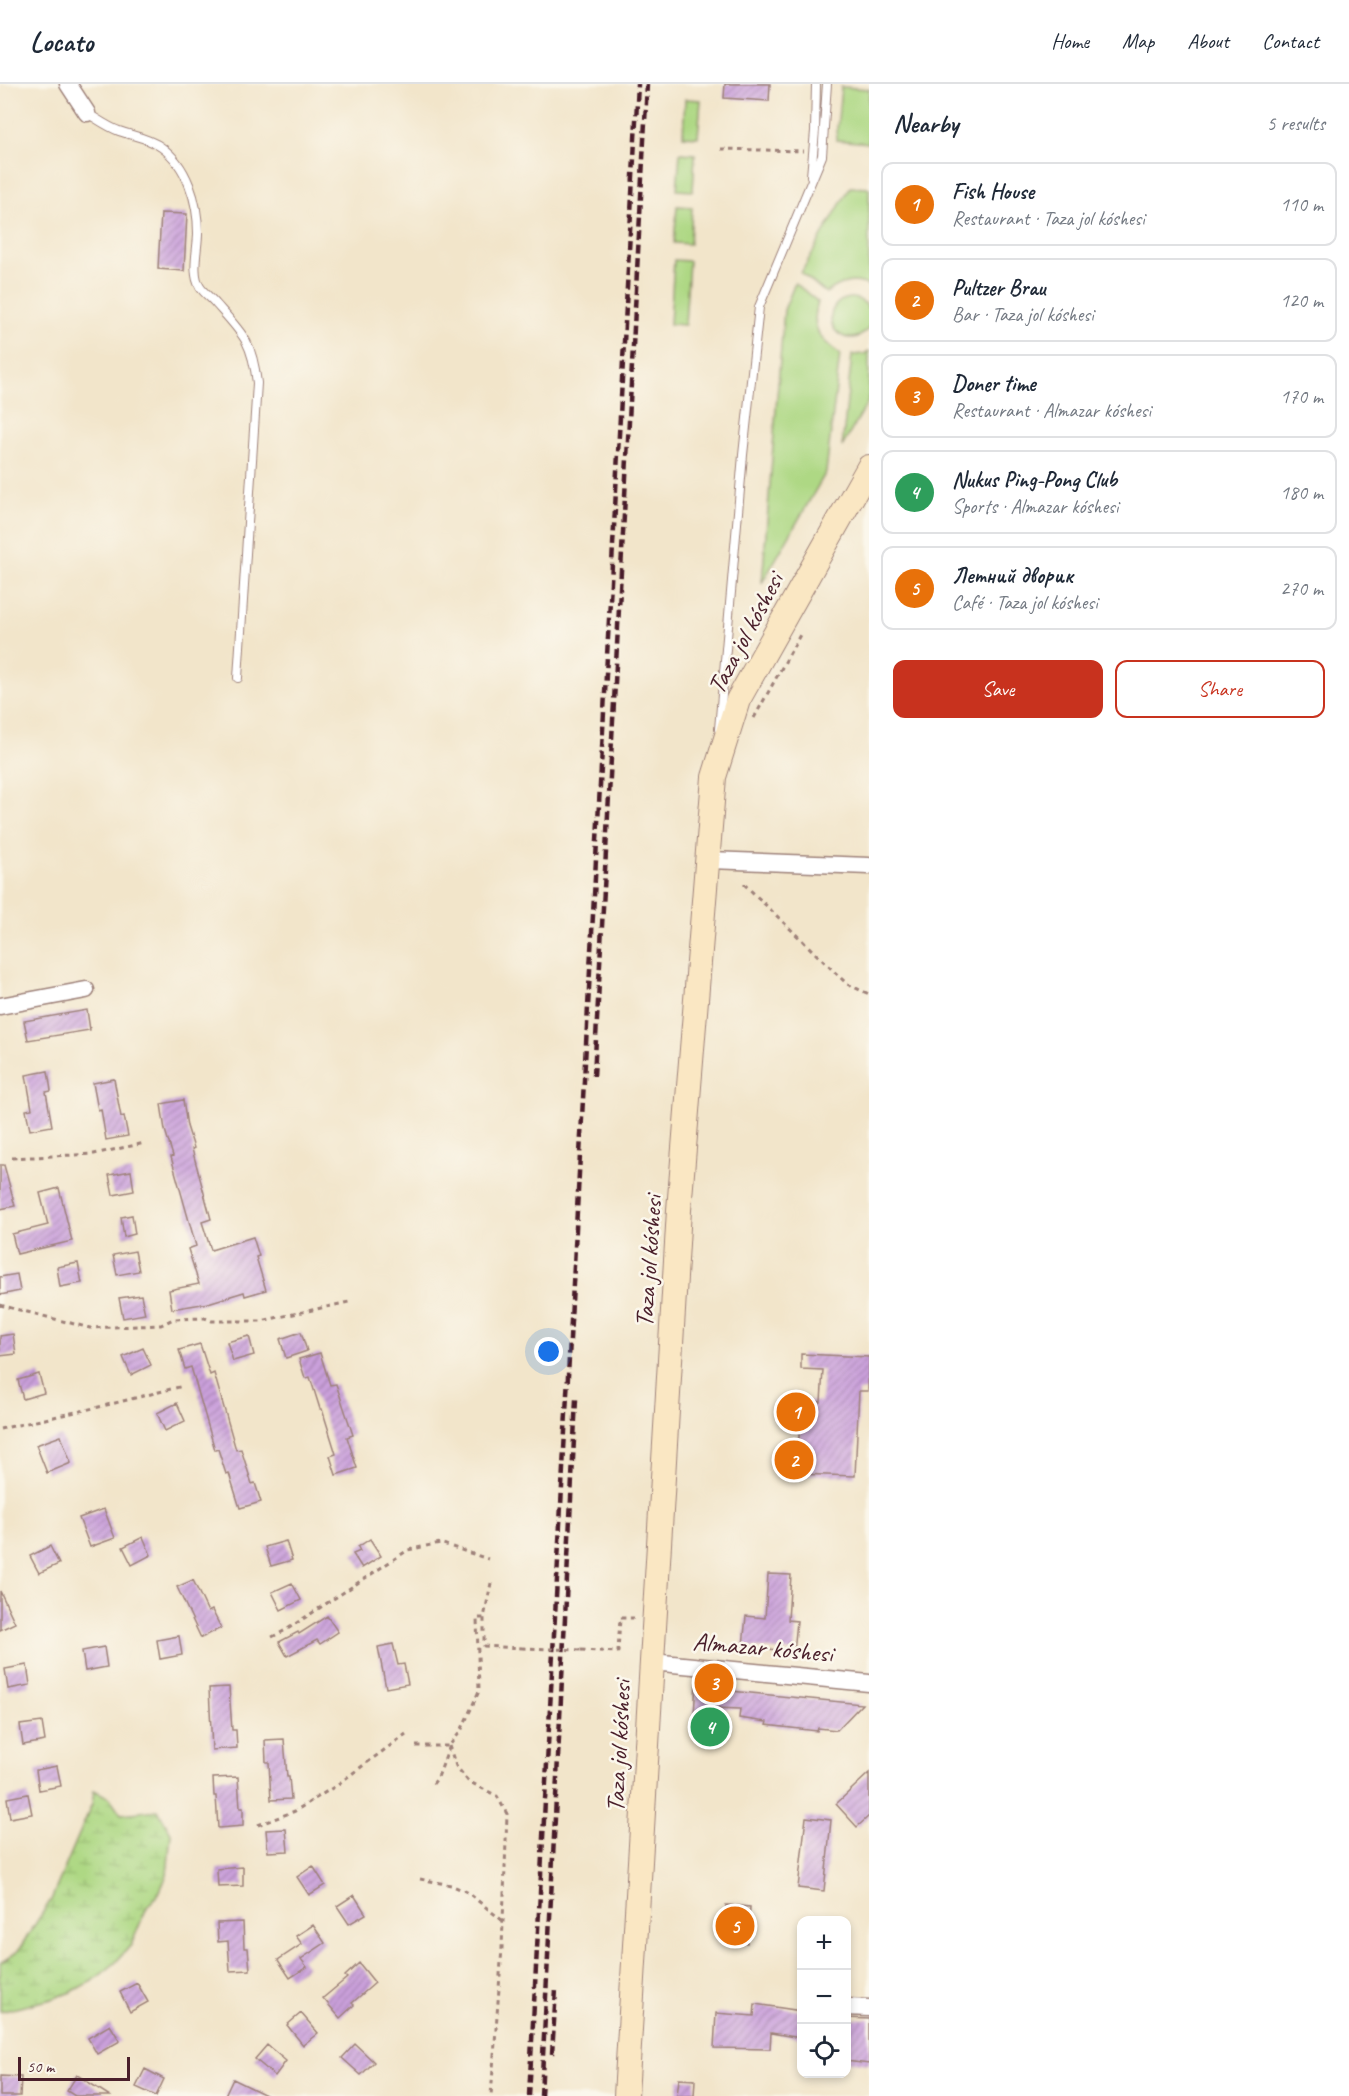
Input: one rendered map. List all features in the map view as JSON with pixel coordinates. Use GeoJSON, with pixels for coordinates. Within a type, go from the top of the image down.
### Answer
{"type":"FeatureCollection","features":[{"type":"Feature","properties":{"kind":"main road","name":"Taza jol kóshesi"},"geometry":{"type":"LineString","coordinates":[[626,2096],[679,1210],[714,777],[738,700],[869,466]]}},
{"type":"Feature","properties":{"kind":"street"},"geometry":{"type":"LineString","coordinates":[[68,84],[87,113]]}},
{"type":"Feature","properties":{"kind":"street"},"geometry":{"type":"LineString","coordinates":[[709,860],[869,866]]}},
{"type":"Feature","properties":{"kind":"street"},"geometry":{"type":"LineString","coordinates":[[0,1006],[86,990]]}},
{"type":"Feature","properties":{"kind":"street","name":"Almazar kóshesi"},"geometry":{"type":"LineString","coordinates":[[652,1662],[869,1683]]}},
{"type":"Feature","properties":{"kind":"street"},"geometry":{"type":"LineString","coordinates":[[851,2007],[869,2008]]}},
{"type":"Feature","properties":{"kind":"lane"},"geometry":{"type":"LineString","coordinates":[[809,189],[814,151],[816,84]]}},
{"type":"Feature","properties":{"kind":"lane"},"geometry":{"type":"LineString","coordinates":[[714,777],[743,455],[759,308],[822,156],[827,84]]}},
{"type":"Feature","properties":{"kind":"lane"},"geometry":{"type":"LineString","coordinates":[[87,113],[117,130],[162,147],[177,163],[186,177],[195,203],[198,229],[196,276],[200,287],[248,341],[254,359],[257,383],[238,678]]}},
{"type":"Feature","properties":{"kind":"path"},"geometry":{"type":"LineString","coordinates":[[721,149],[814,151]]}},
{"type":"Feature","properties":{"kind":"path"},"geometry":{"type":"LineString","coordinates":[[748,727],[801,633]]}},
{"type":"Feature","properties":{"kind":"path"},"geometry":{"type":"LineString","coordinates":[[744,884],[847,984],[869,994]]}},
{"type":"Feature","properties":{"kind":"path"},"geometry":{"type":"LineString","coordinates":[[12,1158],[94,1154],[145,1143]]}},
{"type":"Feature","properties":{"kind":"path"},"geometry":{"type":"LineString","coordinates":[[0,1305],[90,1328],[161,1325],[173,1319],[261,1321],[350,1302]]}},
{"type":"Feature","properties":{"kind":"path"},"geometry":{"type":"LineString","coordinates":[[0,1429],[183,1386]]}},
{"type":"Feature","properties":{"kind":"path"},"geometry":{"type":"LineString","coordinates":[[272,1637],[408,1550],[440,1543],[488,1559]]}},
{"type":"Feature","properties":{"kind":"path"},"geometry":{"type":"LineString","coordinates":[[491,1583],[484,1618],[484,1646],[618,1652],[620,1618],[634,1618]]}},
{"type":"Feature","properties":{"kind":"path"},"geometry":{"type":"LineString","coordinates":[[433,1784],[438,1777],[449,1746],[461,1731],[479,1692],[477,1618],[484,1618]]}},
{"type":"Feature","properties":{"kind":"path"},"geometry":{"type":"LineString","coordinates":[[258,1825],[295,1810],[334,1787],[406,1734]]}},
{"type":"Feature","properties":{"kind":"path"},"geometry":{"type":"LineString","coordinates":[[416,1746],[449,1746]]}},
{"type":"Feature","properties":{"kind":"path"},"geometry":{"type":"LineString","coordinates":[[449,1746],[456,1766],[468,1781],[497,1796],[507,1814],[491,2096]]}},
{"type":"Feature","properties":{"kind":"path"},"geometry":{"type":"LineString","coordinates":[[420,1879],[451,1885],[467,1892],[502,1921]]}},
{"type":"Feature","properties":{"kind":"green space"},"geometry":{"type":"Polygon","coordinates":[[[841,87],[869,89],[869,143],[836,140],[841,87]]]}},
{"type":"Feature","properties":{"kind":"green space"},"geometry":{"type":"Polygon","coordinates":[[[685,99],[701,100],[698,137],[683,136],[685,99]]]}},
{"type":"Feature","properties":{"kind":"green space"},"geometry":{"type":"Polygon","coordinates":[[[680,153],[695,154],[693,191],[677,190],[680,153]]]}},
{"type":"Feature","properties":{"kind":"green space"},"geometry":{"type":"Polygon","coordinates":[[[850,187],[869,188],[869,286],[852,282],[826,293],[801,273],[850,187]]]}},
{"type":"Feature","properties":{"kind":"green space"},"geometry":{"type":"Polygon","coordinates":[[[677,206],[692,207],[690,244],[674,243],[677,206]]]}},
{"type":"Feature","properties":{"kind":"green space"},"geometry":{"type":"Polygon","coordinates":[[[674,260],[689,261],[685,325],[670,324],[674,260]]]}},
{"type":"Feature","properties":{"kind":"green space"},"geometry":{"type":"Polygon","coordinates":[[[795,283],[818,302],[815,319],[818,332],[840,354],[826,472],[762,583],[784,310],[795,283]]]}},
{"type":"Feature","properties":{"kind":"green space"},"geometry":{"type":"Polygon","coordinates":[[[851,298],[859,299],[865,304],[870,310],[870,326],[865,332],[859,337],[851,338],[843,337],[837,332],[832,326],[831,318],[832,310],[837,304],[843,299],[851,298]]]}},
{"type":"Feature","properties":{"kind":"green space"},"geometry":{"type":"Polygon","coordinates":[[[869,351],[869,400],[842,447],[852,355],[869,351]]]}},
{"type":"Feature","properties":{"kind":"green space"},"geometry":{"type":"Polygon","coordinates":[[[94,1790],[110,1798],[121,1814],[158,1810],[171,1833],[167,1875],[159,1893],[147,1907],[131,1945],[115,1963],[94,1980],[71,1992],[0,2012],[0,1963],[17,1952],[51,1900],[92,1804],[94,1790]]]}},
{"type":"Feature","properties":{"kind":"building"},"geometry":{"type":"Polygon","coordinates":[[[725,84],[770,84],[769,101],[724,98],[725,84]]]}},
{"type":"Feature","properties":{"kind":"building"},"geometry":{"type":"Polygon","coordinates":[[[161,213],[187,214],[184,271],[158,269],[161,213]]]}},
{"type":"Feature","properties":{"kind":"building"},"geometry":{"type":"Polygon","coordinates":[[[87,1010],[90,1030],[28,1040],[24,1021],[87,1010]]]}},
{"type":"Feature","properties":{"kind":"building"},"geometry":{"type":"Polygon","coordinates":[[[48,1071],[51,1091],[46,1092],[52,1126],[30,1130],[26,1110],[32,1109],[26,1075],[48,1071]]]}},
{"type":"Feature","properties":{"kind":"building"},"geometry":{"type":"Polygon","coordinates":[[[114,1079],[121,1117],[124,1116],[128,1136],[106,1140],[101,1109],[98,1110],[93,1083],[114,1079]]]}},
{"type":"Feature","properties":{"kind":"building"},"geometry":{"type":"Polygon","coordinates":[[[183,1100],[187,1126],[194,1148],[192,1149],[211,1219],[202,1222],[211,1250],[253,1237],[259,1256],[256,1257],[266,1290],[245,1296],[244,1292],[208,1303],[172,1309],[169,1290],[199,1284],[188,1249],[196,1246],[171,1157],[173,1156],[165,1130],[161,1104],[183,1100]]]}},
{"type":"Feature","properties":{"kind":"building"},"geometry":{"type":"Polygon","coordinates":[[[0,1165],[4,1165],[15,1206],[0,1209],[0,1165]]]}},
{"type":"Feature","properties":{"kind":"building"},"geometry":{"type":"Polygon","coordinates":[[[131,1171],[134,1191],[113,1195],[109,1175],[131,1171]]]}},
{"type":"Feature","properties":{"kind":"building"},"geometry":{"type":"Polygon","coordinates":[[[59,1188],[72,1241],[17,1254],[12,1234],[48,1225],[40,1193],[59,1188]]]}},
{"type":"Feature","properties":{"kind":"building"},"geometry":{"type":"Polygon","coordinates":[[[132,1215],[135,1234],[124,1237],[121,1217],[132,1215]]]}},
{"type":"Feature","properties":{"kind":"building"},"geometry":{"type":"Polygon","coordinates":[[[135,1251],[139,1271],[117,1275],[113,1255],[135,1251]]]}},
{"type":"Feature","properties":{"kind":"building"},"geometry":{"type":"Polygon","coordinates":[[[78,1263],[82,1283],[60,1287],[57,1267],[78,1263]]]}},
{"type":"Feature","properties":{"kind":"building"},"geometry":{"type":"Polygon","coordinates":[[[17,1274],[20,1291],[0,1295],[0,1277],[17,1274]]]}},
{"type":"Feature","properties":{"kind":"building"},"geometry":{"type":"Polygon","coordinates":[[[141,1295],[145,1314],[123,1318],[119,1298],[141,1295]]]}},
{"type":"Feature","properties":{"kind":"building"},"geometry":{"type":"Polygon","coordinates":[[[301,1332],[307,1351],[286,1358],[280,1339],[301,1332]]]}},
{"type":"Feature","properties":{"kind":"building"},"geometry":{"type":"Polygon","coordinates":[[[13,1334],[16,1354],[0,1356],[0,1336],[13,1334]]]}},
{"type":"Feature","properties":{"kind":"building"},"geometry":{"type":"Polygon","coordinates":[[[249,1336],[254,1355],[233,1361],[227,1342],[249,1336]]]}},
{"type":"Feature","properties":{"kind":"building"},"geometry":{"type":"Polygon","coordinates":[[[200,1344],[210,1375],[214,1373],[236,1450],[241,1449],[252,1484],[255,1483],[261,1502],[240,1508],[229,1473],[226,1474],[218,1449],[215,1450],[191,1367],[185,1369],[179,1350],[200,1344]]]}},
{"type":"Feature","properties":{"kind":"building"},"geometry":{"type":"Polygon","coordinates":[[[143,1348],[151,1365],[131,1375],[123,1357],[143,1348]]]}},
{"type":"Feature","properties":{"kind":"building"},"geometry":{"type":"Polygon","coordinates":[[[320,1353],[330,1385],[336,1384],[353,1435],[347,1437],[357,1468],[336,1475],[330,1456],[336,1454],[322,1409],[320,1409],[310,1377],[305,1378],[299,1359],[320,1353]]]}},
{"type":"Feature","properties":{"kind":"building"},"geometry":{"type":"Polygon","coordinates":[[[801,1354],[869,1357],[868,1391],[859,1391],[855,1476],[797,1474],[801,1401],[821,1402],[823,1370],[801,1369],[801,1354]]]}},
{"type":"Feature","properties":{"kind":"building"},"geometry":{"type":"Polygon","coordinates":[[[39,1374],[44,1393],[23,1399],[18,1380],[39,1374]]]}},
{"type":"Feature","properties":{"kind":"building"},"geometry":{"type":"Polygon","coordinates":[[[177,1403],[185,1421],[165,1431],[157,1413],[177,1403]]]}},
{"type":"Feature","properties":{"kind":"building"},"geometry":{"type":"Polygon","coordinates":[[[61,1436],[71,1463],[47,1473],[36,1445],[61,1436]]]}},
{"type":"Feature","properties":{"kind":"building"},"geometry":{"type":"Polygon","coordinates":[[[104,1509],[115,1538],[90,1547],[79,1518],[104,1509]]]}},
{"type":"Feature","properties":{"kind":"building"},"geometry":{"type":"Polygon","coordinates":[[[143,1537],[151,1555],[132,1565],[123,1547],[143,1537]]]}},
{"type":"Feature","properties":{"kind":"building"},"geometry":{"type":"Polygon","coordinates":[[[370,1539],[381,1556],[362,1568],[353,1554],[360,1551],[358,1547],[370,1539]]]}},
{"type":"Feature","properties":{"kind":"building"},"geometry":{"type":"Polygon","coordinates":[[[286,1541],[292,1560],[271,1566],[265,1547],[286,1541]]]}},
{"type":"Feature","properties":{"kind":"building"},"geometry":{"type":"Polygon","coordinates":[[[50,1546],[59,1564],[39,1573],[30,1556],[50,1546]]]}},
{"type":"Feature","properties":{"kind":"building"},"geometry":{"type":"Polygon","coordinates":[[[768,1574],[791,1575],[788,1620],[797,1621],[794,1652],[743,1646],[746,1616],[765,1618],[768,1574]]]}},
{"type":"Feature","properties":{"kind":"building"},"geometry":{"type":"Polygon","coordinates":[[[193,1580],[208,1612],[212,1610],[221,1628],[201,1638],[177,1587],[193,1580]]]}},
{"type":"Feature","properties":{"kind":"building"},"geometry":{"type":"Polygon","coordinates":[[[292,1583],[301,1600],[281,1610],[272,1592],[292,1583]]]}},
{"type":"Feature","properties":{"kind":"building"},"geometry":{"type":"Polygon","coordinates":[[[0,1591],[15,1623],[0,1630],[0,1591]]]}},
{"type":"Feature","properties":{"kind":"building"},"geometry":{"type":"Polygon","coordinates":[[[327,1616],[338,1632],[320,1644],[317,1640],[287,1656],[279,1642],[298,1632],[299,1634],[327,1616]]]}},
{"type":"Feature","properties":{"kind":"building"},"geometry":{"type":"Polygon","coordinates":[[[179,1636],[182,1655],[160,1659],[157,1640],[179,1636]]]}},
{"type":"Feature","properties":{"kind":"building"},"geometry":{"type":"Polygon","coordinates":[[[393,1644],[398,1665],[404,1664],[408,1684],[386,1688],[378,1647],[393,1644]]]}},
{"type":"Feature","properties":{"kind":"building"},"geometry":{"type":"Polygon","coordinates":[[[104,1647],[107,1667],[85,1671],[82,1651],[104,1647]]]}},
{"type":"Feature","properties":{"kind":"building"},"geometry":{"type":"Polygon","coordinates":[[[27,1665],[30,1685],[8,1689],[5,1669],[27,1665]]]}},
{"type":"Feature","properties":{"kind":"building"},"geometry":{"type":"Polygon","coordinates":[[[696,1681],[731,1682],[731,1691],[862,1704],[837,1730],[818,1728],[817,1731],[766,1725],[767,1722],[739,1718],[740,1709],[716,1708],[714,1736],[693,1734],[696,1681]]]}},
{"type":"Feature","properties":{"kind":"building"},"geometry":{"type":"Polygon","coordinates":[[[229,1687],[232,1730],[236,1730],[237,1748],[212,1750],[209,1688],[229,1687]]]}},
{"type":"Feature","properties":{"kind":"building"},"geometry":{"type":"Polygon","coordinates":[[[42,1722],[45,1741],[23,1745],[20,1725],[42,1722]]]}},
{"type":"Feature","properties":{"kind":"building"},"geometry":{"type":"Polygon","coordinates":[[[284,1739],[291,1799],[271,1800],[265,1740],[284,1739]]]}},
{"type":"Feature","properties":{"kind":"building"},"geometry":{"type":"Polygon","coordinates":[[[57,1766],[61,1786],[39,1790],[36,1770],[57,1766]]]}},
{"type":"Feature","properties":{"kind":"building"},"geometry":{"type":"Polygon","coordinates":[[[869,1773],[869,1816],[857,1827],[836,1804],[869,1773]]]}},
{"type":"Feature","properties":{"kind":"building"},"geometry":{"type":"Polygon","coordinates":[[[238,1777],[240,1808],[243,1808],[243,1826],[218,1828],[213,1778],[238,1777]]]}},
{"type":"Feature","properties":{"kind":"building"},"geometry":{"type":"Polygon","coordinates":[[[28,1794],[32,1814],[10,1818],[7,1798],[28,1794]]]}},
{"type":"Feature","properties":{"kind":"building"},"geometry":{"type":"Polygon","coordinates":[[[806,1817],[831,1820],[824,1891],[798,1888],[806,1817]]]}},
{"type":"Feature","properties":{"kind":"building"},"geometry":{"type":"Polygon","coordinates":[[[286,1829],[288,1851],[268,1852],[266,1830],[286,1829]]]}},
{"type":"Feature","properties":{"kind":"building"},"geometry":{"type":"Polygon","coordinates":[[[313,1866],[325,1885],[309,1895],[297,1877],[313,1866]]]}},
{"type":"Feature","properties":{"kind":"building"},"geometry":{"type":"Polygon","coordinates":[[[243,1867],[243,1886],[218,1887],[217,1869],[243,1867]]]}},
{"type":"Feature","properties":{"kind":"building"},"geometry":{"type":"Polygon","coordinates":[[[354,1895],[366,1914],[349,1924],[337,1906],[354,1895]]]}},
{"type":"Feature","properties":{"kind":"building"},"geometry":{"type":"Polygon","coordinates":[[[726,1905],[750,1907],[747,1943],[726,1941],[728,1918],[725,1918],[726,1905]]]}},
{"type":"Feature","properties":{"kind":"building"},"geometry":{"type":"Polygon","coordinates":[[[243,1922],[244,1948],[248,1948],[250,1970],[230,1971],[228,1941],[218,1942],[217,1923],[243,1922]]]}},
{"type":"Feature","properties":{"kind":"building"},"geometry":{"type":"Polygon","coordinates":[[[313,1925],[325,1943],[301,1959],[307,1967],[290,1978],[278,1960],[302,1944],[296,1936],[313,1925]]]}},
{"type":"Feature","properties":{"kind":"building"},"geometry":{"type":"Polygon","coordinates":[[[359,1963],[375,1983],[352,2003],[354,2005],[340,2018],[323,1998],[347,1978],[345,1976],[359,1963]]]}},
{"type":"Feature","properties":{"kind":"building"},"geometry":{"type":"Polygon","coordinates":[[[137,1983],[148,2002],[130,2012],[120,1992],[137,1983]]]}},
{"type":"Feature","properties":{"kind":"building"},"geometry":{"type":"Polygon","coordinates":[[[755,2004],[797,2010],[797,2037],[771,2033],[770,2049],[714,2048],[716,2013],[754,2016],[755,2004]]]}},
{"type":"Feature","properties":{"kind":"building"},"geometry":{"type":"Polygon","coordinates":[[[301,2013],[318,2033],[303,2045],[287,2025],[301,2013]]]}},
{"type":"Feature","properties":{"kind":"building"},"geometry":{"type":"Polygon","coordinates":[[[851,2018],[869,2019],[869,2064],[851,2062],[851,2018]]]}},
{"type":"Feature","properties":{"kind":"building"},"geometry":{"type":"Polygon","coordinates":[[[110,2025],[120,2041],[97,2054],[88,2038],[110,2025]]]}},
{"type":"Feature","properties":{"kind":"building"},"geometry":{"type":"Polygon","coordinates":[[[355,2044],[374,2062],[361,2075],[342,2058],[355,2044]]]}},
{"type":"Feature","properties":{"kind":"building"},"geometry":{"type":"Polygon","coordinates":[[[267,2045],[286,2061],[275,2076],[255,2059],[267,2045]]]}},
{"type":"Feature","properties":{"kind":"building"},"geometry":{"type":"Polygon","coordinates":[[[145,2069],[164,2079],[156,2096],[136,2087],[145,2069]]]}},
{"type":"Feature","properties":{"kind":"building"},"geometry":{"type":"Polygon","coordinates":[[[77,2075],[110,2096],[75,2096],[67,2091],[77,2075]]]}},
{"type":"Feature","properties":{"kind":"building"},"geometry":{"type":"Polygon","coordinates":[[[0,2076],[21,2077],[20,2096],[0,2096],[0,2076]]]}},
{"type":"Feature","properties":{"kind":"building"},"geometry":{"type":"Polygon","coordinates":[[[233,2079],[268,2096],[225,2096],[233,2079]]]}},
{"type":"Feature","properties":{"kind":"building"},"geometry":{"type":"Polygon","coordinates":[[[679,2079],[695,2080],[694,2096],[677,2096],[679,2079]]]}},
{"type":"Feature","properties":{"kind":"railway"},"geometry":{"type":"LineString","coordinates":[[529,2096],[638,84]]}},
{"type":"Feature","properties":{"kind":"railway"},"geometry":{"type":"LineString","coordinates":[[594,1076],[647,84]]}},
{"type":"Feature","properties":{"kind":"railway"},"geometry":{"type":"LineString","coordinates":[[541,2096],[576,1399]]}},
{"type":"Feature","properties":{"kind":"railway"},"geometry":{"type":"LineString","coordinates":[[552,2054],[556,1989]]}},
{"type":"Feature","properties":{"kind":"place","name":"Fish House"},"geometry":{"type":"Point","coordinates":[796,1412]}},
{"type":"Feature","properties":{"kind":"place","name":"Pultzer Brau"},"geometry":{"type":"Point","coordinates":[794,1460]}},
{"type":"Feature","properties":{"kind":"place","name":"Doner time"},"geometry":{"type":"Point","coordinates":[714,1683]}},
{"type":"Feature","properties":{"kind":"place","name":"Nukus Ping-Pong Club"},"geometry":{"type":"Point","coordinates":[710,1727]}},
{"type":"Feature","properties":{"kind":"place","name":"Летний дворик"},"geometry":{"type":"Point","coordinates":[735,1926]}}]}
